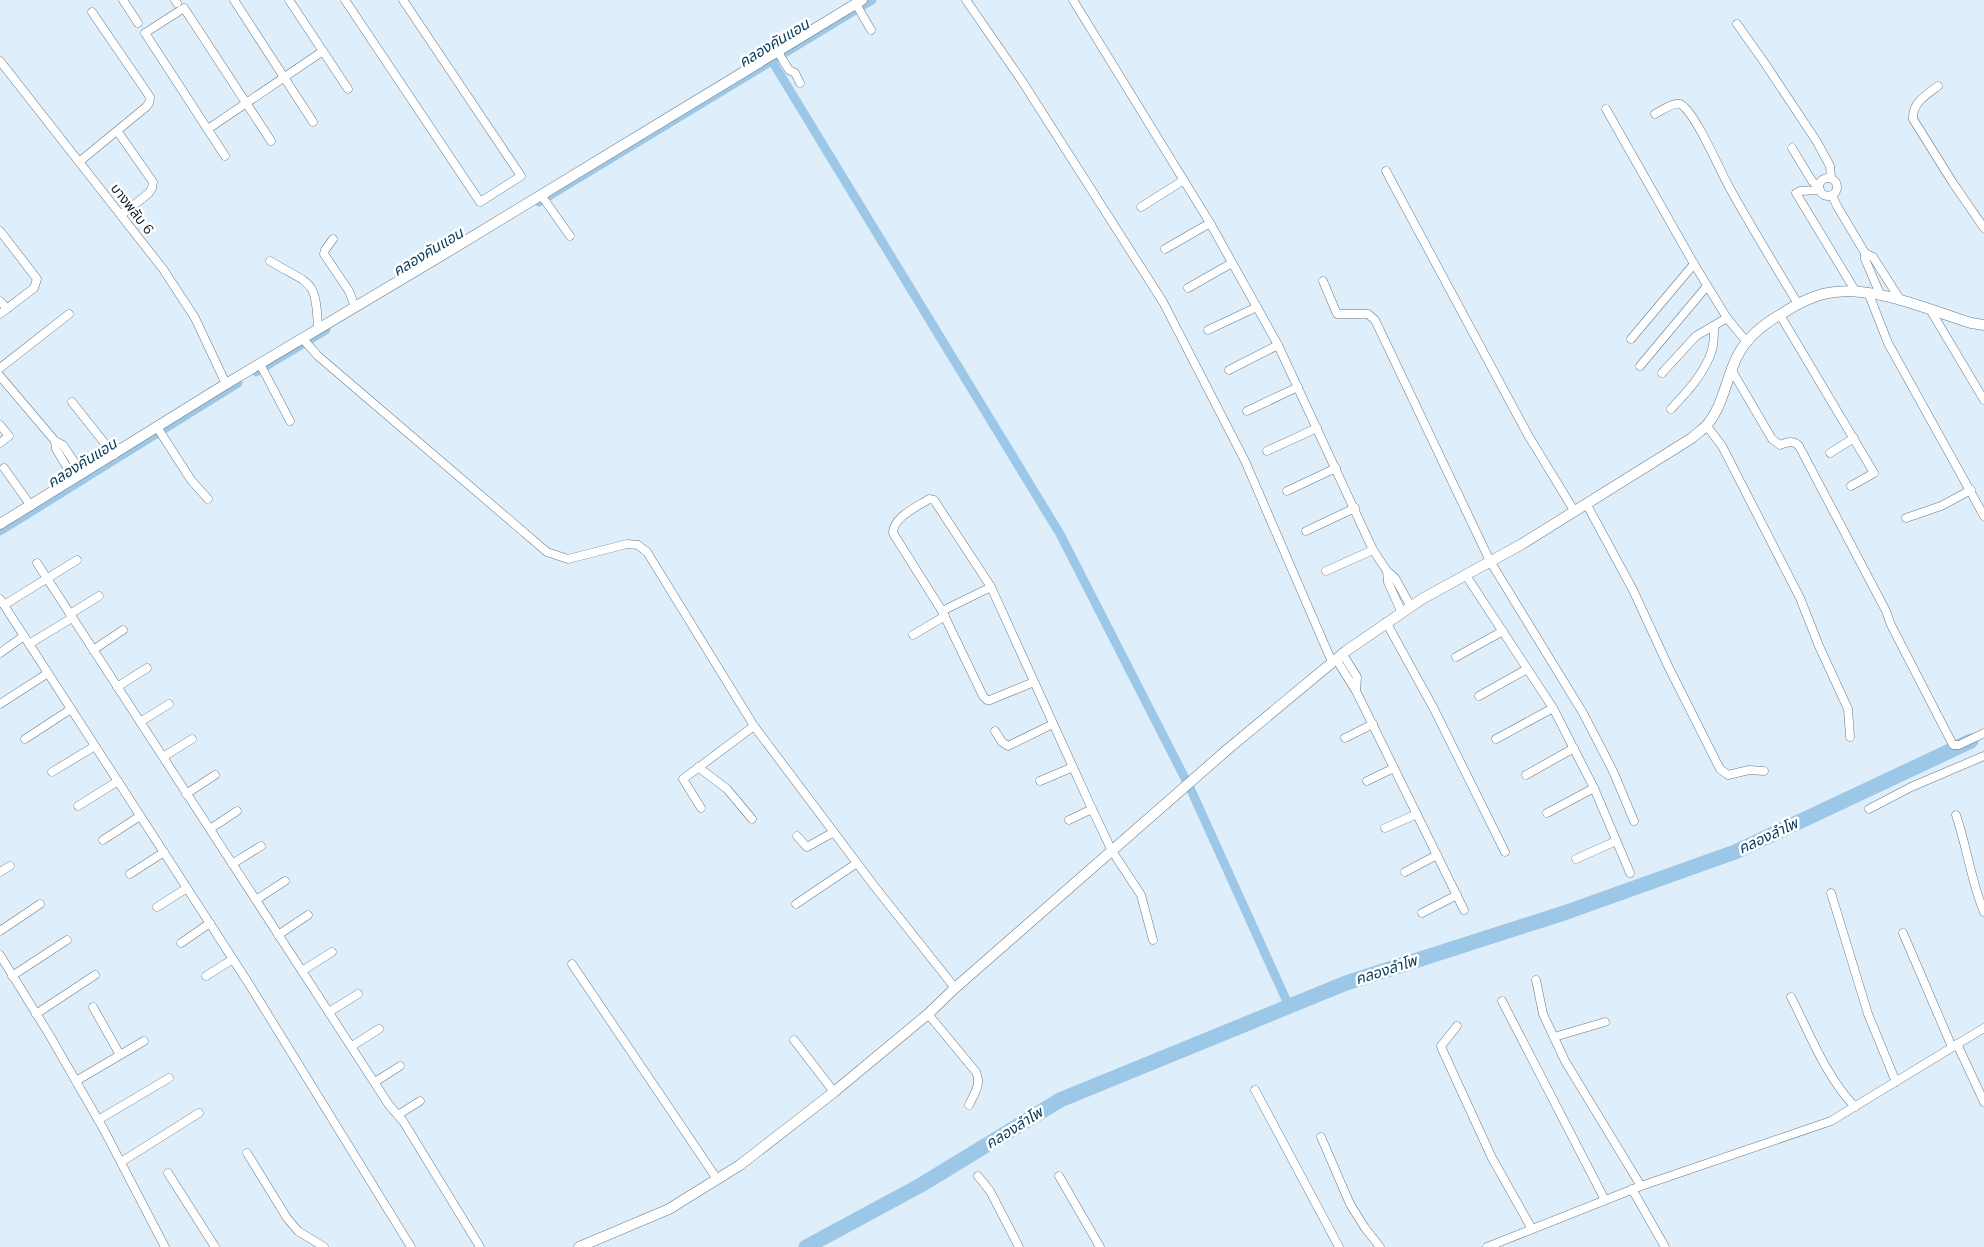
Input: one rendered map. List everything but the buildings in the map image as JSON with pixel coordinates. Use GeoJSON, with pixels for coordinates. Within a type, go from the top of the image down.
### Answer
{"type":"FeatureCollection","features":[{"type":"Feature","properties":{"kind":"street"},"geometry":{"type":"LineString","coordinates":[[123,0],[138,24]]}},
{"type":"Feature","properties":{"kind":"street"},"geometry":{"type":"LineString","coordinates":[[234,0],[313,122]]}},
{"type":"Feature","properties":{"kind":"street"},"geometry":{"type":"LineString","coordinates":[[290,0],[348,89]]}},
{"type":"Feature","properties":{"kind":"street"},"geometry":{"type":"LineString","coordinates":[[345,0],[480,202],[521,176],[403,0]]}},
{"type":"Feature","properties":{"kind":"street"},"geometry":{"type":"LineString","coordinates":[[966,0],[1022,81],[1163,302],[1245,461],[1337,658],[1357,677],[1356,690],[1464,910]]}},
{"type":"Feature","properties":{"kind":"street"},"geometry":{"type":"LineString","coordinates":[[1073,0],[1210,223],[1278,345],[1373,550],[1387,571],[1395,578],[1407,610]]}},
{"type":"Feature","properties":{"kind":"street"},"geometry":{"type":"LineString","coordinates":[[0,524],[158,428],[226,384],[260,366],[355,307],[542,197],[859,4],[869,26]]}},
{"type":"Feature","properties":{"kind":"street"},"geometry":{"type":"LineString","coordinates":[[225,156],[145,33],[184,8],[271,141]]}},
{"type":"Feature","properties":{"kind":"street"},"geometry":{"type":"LineString","coordinates":[[79,162],[146,108],[150,96],[92,12]]}},
{"type":"Feature","properties":{"kind":"street"},"geometry":{"type":"LineString","coordinates":[[1737,24],[1818,142],[1830,166],[1831,178],[1838,186],[1832,195],[1825,195],[1812,181],[1792,148]]}},
{"type":"Feature","properties":{"kind":"street"},"geometry":{"type":"LineString","coordinates":[[208,129],[323,51]]}},
{"type":"Feature","properties":{"kind":"street"},"geometry":{"type":"LineString","coordinates":[[779,53],[789,70],[795,73],[800,83]]}},
{"type":"Feature","properties":{"kind":"street","name":"บางพลับ 6"},"geometry":{"type":"LineString","coordinates":[[0,61],[163,269],[195,318],[226,384]]}},
{"type":"Feature","properties":{"kind":"street"},"geometry":{"type":"LineString","coordinates":[[1938,86],[1922,98],[1913,113],[1913,119],[1984,228]]}},
{"type":"Feature","properties":{"kind":"street"},"geometry":{"type":"LineString","coordinates":[[1655,114],[1677,103],[1681,104],[1694,122],[1798,304]]}},
{"type":"Feature","properties":{"kind":"street"},"geometry":{"type":"LineString","coordinates":[[1606,109],[1706,286],[1727,318],[1746,341]]}},
{"type":"Feature","properties":{"kind":"street"},"geometry":{"type":"LineString","coordinates":[[118,132],[152,182],[152,188],[149,193],[121,215]]}},
{"type":"Feature","properties":{"kind":"street"},"geometry":{"type":"LineString","coordinates":[[1386,172],[1528,434],[1574,512]]}},
{"type":"Feature","properties":{"kind":"street"},"geometry":{"type":"LineString","coordinates":[[1820,189],[1821,181],[1831,178]]}},
{"type":"Feature","properties":{"kind":"street"},"geometry":{"type":"LineString","coordinates":[[1141,207],[1184,180]]}},
{"type":"Feature","properties":{"kind":"street"},"geometry":{"type":"LineString","coordinates":[[1820,189],[1800,190],[1796,193],[1856,292]]}},
{"type":"Feature","properties":{"kind":"street"},"geometry":{"type":"LineString","coordinates":[[1832,195],[1865,252],[1873,257],[1901,301]]}},
{"type":"Feature","properties":{"kind":"street"},"geometry":{"type":"LineString","coordinates":[[542,197],[570,236]]}},
{"type":"Feature","properties":{"kind":"street"},"geometry":{"type":"LineString","coordinates":[[1165,249],[1210,223]]}},
{"type":"Feature","properties":{"kind":"street"},"geometry":{"type":"LineString","coordinates":[[0,231],[37,279],[34,288],[3,311],[0,301]]}},
{"type":"Feature","properties":{"kind":"street"},"geometry":{"type":"LineString","coordinates":[[333,239],[324,254],[349,291],[355,307]]}},
{"type":"Feature","properties":{"kind":"street"},"geometry":{"type":"LineString","coordinates":[[1865,252],[1865,259],[1880,294]]}},
{"type":"Feature","properties":{"kind":"street"},"geometry":{"type":"LineString","coordinates":[[270,261],[308,282],[313,288],[318,330]]}},
{"type":"Feature","properties":{"kind":"street"},"geometry":{"type":"LineString","coordinates":[[1188,288],[1232,263]]}},
{"type":"Feature","properties":{"kind":"street"},"geometry":{"type":"LineString","coordinates":[[1631,339],[1694,264]]}},
{"type":"Feature","properties":{"kind":"street"},"geometry":{"type":"LineString","coordinates":[[1323,282],[1337,314],[1368,314],[1375,320],[1490,561],[1583,713],[1613,771],[1634,821]]}},
{"type":"Feature","properties":{"kind":"street"},"geometry":{"type":"LineString","coordinates":[[1640,366],[1706,286]]}},
{"type":"Feature","properties":{"kind":"street"},"geometry":{"type":"LineString","coordinates":[[1868,292],[1888,343],[1984,516]]}},
{"type":"Feature","properties":{"kind":"street"},"geometry":{"type":"LineString","coordinates":[[579,1247],[669,1209],[740,1165],[834,1092],[928,1014],[955,988],[1228,749],[1337,658],[1386,622],[1587,505],[1692,438],[1706,426],[1719,406],[1731,369],[1746,341],[1756,331],[1780,315],[1798,304],[1829,293],[1868,292],[1984,325]]}},
{"type":"Feature","properties":{"kind":"street"},"geometry":{"type":"LineString","coordinates":[[1208,330],[1257,307]]}},
{"type":"Feature","properties":{"kind":"street"},"geometry":{"type":"LineString","coordinates":[[1931,311],[1984,400]]}},
{"type":"Feature","properties":{"kind":"street"},"geometry":{"type":"LineString","coordinates":[[0,368],[69,314]]}},
{"type":"Feature","properties":{"kind":"street"},"geometry":{"type":"LineString","coordinates":[[1780,315],[1874,473],[1851,486]]}},
{"type":"Feature","properties":{"kind":"street"},"geometry":{"type":"LineString","coordinates":[[1662,373],[1696,336],[1727,318]]}},
{"type":"Feature","properties":{"kind":"street"},"geometry":{"type":"LineString","coordinates":[[1671,409],[1690,388],[1706,364],[1713,346],[1714,327]]}},
{"type":"Feature","properties":{"kind":"street"},"geometry":{"type":"LineString","coordinates":[[303,340],[318,356],[547,552],[568,559],[627,544],[638,545],[647,552],[754,726],[857,863],[955,988]]}},
{"type":"Feature","properties":{"kind":"street"},"geometry":{"type":"LineString","coordinates":[[1229,370],[1278,345]]}},
{"type":"Feature","properties":{"kind":"street"},"geometry":{"type":"LineString","coordinates":[[260,366],[290,421]]}},
{"type":"Feature","properties":{"kind":"street"},"geometry":{"type":"LineString","coordinates":[[1731,369],[1772,439],[1780,444],[1796,442],[1799,446],[1886,610],[1891,625],[1953,745],[1959,745],[1984,733]]}},
{"type":"Feature","properties":{"kind":"street"},"geometry":{"type":"LineString","coordinates":[[0,376],[55,441],[63,444],[78,477]]}},
{"type":"Feature","properties":{"kind":"street"},"geometry":{"type":"LineString","coordinates":[[1246,411],[1298,387]]}},
{"type":"Feature","properties":{"kind":"street"},"geometry":{"type":"LineString","coordinates":[[72,402],[114,455]]}},
{"type":"Feature","properties":{"kind":"street"},"geometry":{"type":"LineString","coordinates":[[0,425],[9,436],[0,444]]}},
{"type":"Feature","properties":{"kind":"street"},"geometry":{"type":"LineString","coordinates":[[1706,426],[1715,434],[1726,453],[1800,598],[1848,710],[1850,737]]}},
{"type":"Feature","properties":{"kind":"street"},"geometry":{"type":"LineString","coordinates":[[158,428],[190,480],[208,500]]}},
{"type":"Feature","properties":{"kind":"street"},"geometry":{"type":"LineString","coordinates":[[1267,451],[1317,428]]}},
{"type":"Feature","properties":{"kind":"street"},"geometry":{"type":"LineString","coordinates":[[1830,453],[1854,438]]}},
{"type":"Feature","properties":{"kind":"street"},"geometry":{"type":"LineString","coordinates":[[4,468],[31,506]]}},
{"type":"Feature","properties":{"kind":"street"},"geometry":{"type":"LineString","coordinates":[[1287,492],[1336,468]]}},
{"type":"Feature","properties":{"kind":"street"},"geometry":{"type":"LineString","coordinates":[[1906,518],[1941,506],[1971,490]]}},
{"type":"Feature","properties":{"kind":"street"},"geometry":{"type":"LineString","coordinates":[[1034,682],[987,700],[983,696],[944,614],[893,533],[896,521],[929,499],[937,504],[990,586],[1112,850],[1141,895],[1152,940]]}},
{"type":"Feature","properties":{"kind":"street"},"geometry":{"type":"LineString","coordinates":[[1587,505],[1633,590],[1669,668],[1720,769],[1728,775],[1749,770],[1764,771]]}},
{"type":"Feature","properties":{"kind":"street"},"geometry":{"type":"LineString","coordinates":[[1306,532],[1355,508]]}},
{"type":"Feature","properties":{"kind":"street"},"geometry":{"type":"LineString","coordinates":[[1326,571],[1373,550]]}},
{"type":"Feature","properties":{"kind":"street"},"geometry":{"type":"LineString","coordinates":[[77,560],[47,579],[1,601],[233,959],[411,1247]]}},
{"type":"Feature","properties":{"kind":"street"},"geometry":{"type":"LineString","coordinates":[[37,563],[389,1105],[398,1115],[480,1247]]}},
{"type":"Feature","properties":{"kind":"street"},"geometry":{"type":"LineString","coordinates":[[1466,574],[1553,708],[1594,788],[1630,873]]}},
{"type":"Feature","properties":{"kind":"street"},"geometry":{"type":"LineString","coordinates":[[913,635],[990,586]]}},
{"type":"Feature","properties":{"kind":"street"},"geometry":{"type":"LineString","coordinates":[[29,644],[99,596]]}},
{"type":"Feature","properties":{"kind":"street"},"geometry":{"type":"LineString","coordinates":[[1386,622],[1434,709],[1505,852]]}},
{"type":"Feature","properties":{"kind":"street"},"geometry":{"type":"LineString","coordinates":[[93,650],[124,630]]}},
{"type":"Feature","properties":{"kind":"street"},"geometry":{"type":"LineString","coordinates":[[1456,657],[1503,631]]}},
{"type":"Feature","properties":{"kind":"street"},"geometry":{"type":"LineString","coordinates":[[0,653],[24,636]]}},
{"type":"Feature","properties":{"kind":"street"},"geometry":{"type":"LineString","coordinates":[[117,687],[147,668]]}},
{"type":"Feature","properties":{"kind":"street"},"geometry":{"type":"LineString","coordinates":[[1479,696],[1527,669]]}},
{"type":"Feature","properties":{"kind":"street"},"geometry":{"type":"LineString","coordinates":[[0,704],[48,673]]}},
{"type":"Feature","properties":{"kind":"street"},"geometry":{"type":"LineString","coordinates":[[140,722],[169,704]]}},
{"type":"Feature","properties":{"kind":"street"},"geometry":{"type":"LineString","coordinates":[[1496,739],[1553,708]]}},
{"type":"Feature","properties":{"kind":"street"},"geometry":{"type":"LineString","coordinates":[[25,739],[71,709]]}},
{"type":"Feature","properties":{"kind":"street"},"geometry":{"type":"LineString","coordinates":[[995,731],[1002,742],[1008,746],[1053,724]]}},
{"type":"Feature","properties":{"kind":"street"},"geometry":{"type":"LineString","coordinates":[[1345,738],[1373,724]]}},
{"type":"Feature","properties":{"kind":"street"},"geometry":{"type":"LineString","coordinates":[[701,808],[683,779],[754,726]]}},
{"type":"Feature","properties":{"kind":"street"},"geometry":{"type":"LineString","coordinates":[[163,758],[192,739]]}},
{"type":"Feature","properties":{"kind":"street"},"geometry":{"type":"LineString","coordinates":[[52,772],[95,746]]}},
{"type":"Feature","properties":{"kind":"street"},"geometry":{"type":"LineString","coordinates":[[1526,775],[1574,748]]}},
{"type":"Feature","properties":{"kind":"street"},"geometry":{"type":"LineString","coordinates":[[1869,808],[1911,787],[1984,756]]}},
{"type":"Feature","properties":{"kind":"street"},"geometry":{"type":"LineString","coordinates":[[698,767],[727,789],[752,819]]}},
{"type":"Feature","properties":{"kind":"street"},"geometry":{"type":"LineString","coordinates":[[1040,781],[1073,767]]}},
{"type":"Feature","properties":{"kind":"street"},"geometry":{"type":"LineString","coordinates":[[1367,781],[1394,768]]}},
{"type":"Feature","properties":{"kind":"street"},"geometry":{"type":"LineString","coordinates":[[186,794],[214,775]]}},
{"type":"Feature","properties":{"kind":"street"},"geometry":{"type":"LineString","coordinates":[[78,806],[118,781]]}},
{"type":"Feature","properties":{"kind":"street"},"geometry":{"type":"LineString","coordinates":[[1547,813],[1594,788]]}},
{"type":"Feature","properties":{"kind":"street"},"geometry":{"type":"LineString","coordinates":[[1069,820],[1092,809]]}},
{"type":"Feature","properties":{"kind":"street"},"geometry":{"type":"LineString","coordinates":[[210,829],[237,811]]}},
{"type":"Feature","properties":{"kind":"street"},"geometry":{"type":"LineString","coordinates":[[1385,828],[1417,814]]}},
{"type":"Feature","properties":{"kind":"street"},"geometry":{"type":"LineString","coordinates":[[103,840],[140,816]]}},
{"type":"Feature","properties":{"kind":"street"},"geometry":{"type":"LineString","coordinates":[[1956,816],[1966,844],[1973,879],[1984,912]]}},
{"type":"Feature","properties":{"kind":"street"},"geometry":{"type":"LineString","coordinates":[[797,836],[807,846],[834,832]]}},
{"type":"Feature","properties":{"kind":"street"},"geometry":{"type":"LineString","coordinates":[[1576,859],[1616,841]]}},
{"type":"Feature","properties":{"kind":"street"},"geometry":{"type":"LineString","coordinates":[[232,864],[261,846]]}},
{"type":"Feature","properties":{"kind":"street"},"geometry":{"type":"LineString","coordinates":[[130,874],[164,852]]}},
{"type":"Feature","properties":{"kind":"street"},"geometry":{"type":"LineString","coordinates":[[1404,872],[1437,855]]}},
{"type":"Feature","properties":{"kind":"street"},"geometry":{"type":"LineString","coordinates":[[796,904],[857,863]]}},
{"type":"Feature","properties":{"kind":"street"},"geometry":{"type":"LineString","coordinates":[[0,872],[10,866]]}},
{"type":"Feature","properties":{"kind":"street"},"geometry":{"type":"LineString","coordinates":[[256,900],[284,881]]}},
{"type":"Feature","properties":{"kind":"street"},"geometry":{"type":"LineString","coordinates":[[157,907],[187,888]]}},
{"type":"Feature","properties":{"kind":"street"},"geometry":{"type":"LineString","coordinates":[[1831,893],[1868,1014],[1896,1082]]}},
{"type":"Feature","properties":{"kind":"street"},"geometry":{"type":"LineString","coordinates":[[1422,913],[1457,896]]}},
{"type":"Feature","properties":{"kind":"street"},"geometry":{"type":"LineString","coordinates":[[0,931],[40,904]]}},
{"type":"Feature","properties":{"kind":"street"},"geometry":{"type":"LineString","coordinates":[[278,934],[308,915]]}},
{"type":"Feature","properties":{"kind":"street"},"geometry":{"type":"LineString","coordinates":[[180,943],[210,923]]}},
{"type":"Feature","properties":{"kind":"street"},"geometry":{"type":"LineString","coordinates":[[1903,933],[1955,1046],[1984,1102]]}},
{"type":"Feature","properties":{"kind":"street"},"geometry":{"type":"LineString","coordinates":[[12,976],[67,940]]}},
{"type":"Feature","properties":{"kind":"street"},"geometry":{"type":"LineString","coordinates":[[302,971],[332,952]]}},
{"type":"Feature","properties":{"kind":"street"},"geometry":{"type":"LineString","coordinates":[[0,956],[76,1081],[165,1247]]}},
{"type":"Feature","properties":{"kind":"street"},"geometry":{"type":"LineString","coordinates":[[206,976],[233,959]]}},
{"type":"Feature","properties":{"kind":"street"},"geometry":{"type":"LineString","coordinates":[[572,964],[717,1180]]}},
{"type":"Feature","properties":{"kind":"street"},"geometry":{"type":"LineString","coordinates":[[36,1014],[95,975]]}},
{"type":"Feature","properties":{"kind":"street"},"geometry":{"type":"LineString","coordinates":[[1536,980],[1543,1014],[1565,1061],[1640,1186]]}},
{"type":"Feature","properties":{"kind":"street"},"geometry":{"type":"LineString","coordinates":[[329,1012],[358,994]]}},
{"type":"Feature","properties":{"kind":"street"},"geometry":{"type":"LineString","coordinates":[[1791,996],[1830,1076],[1842,1094],[1855,1108]]}},
{"type":"Feature","properties":{"kind":"street"},"geometry":{"type":"LineString","coordinates":[[1502,1001],[1605,1200]]}},
{"type":"Feature","properties":{"kind":"street"},"geometry":{"type":"LineString","coordinates":[[93,1008],[120,1055]]}},
{"type":"Feature","properties":{"kind":"street"},"geometry":{"type":"LineString","coordinates":[[928,1014],[979,1078],[979,1084],[969,1105]]}},
{"type":"Feature","properties":{"kind":"street"},"geometry":{"type":"LineString","coordinates":[[1554,1038],[1605,1022]]}},
{"type":"Feature","properties":{"kind":"street"},"geometry":{"type":"LineString","coordinates":[[1456,1026],[1441,1046],[1442,1049],[1492,1158],[1532,1229]]}},
{"type":"Feature","properties":{"kind":"street"},"geometry":{"type":"LineString","coordinates":[[352,1046],[379,1028]]}},
{"type":"Feature","properties":{"kind":"street"},"geometry":{"type":"LineString","coordinates":[[1487,1247],[1640,1186],[1831,1120],[1855,1108],[1984,1028]]}},
{"type":"Feature","properties":{"kind":"street"},"geometry":{"type":"LineString","coordinates":[[794,1040],[834,1092]]}},
{"type":"Feature","properties":{"kind":"street"},"geometry":{"type":"LineString","coordinates":[[76,1081],[144,1041]]}},
{"type":"Feature","properties":{"kind":"street"},"geometry":{"type":"LineString","coordinates":[[375,1082],[400,1066]]}},
{"type":"Feature","properties":{"kind":"street"},"geometry":{"type":"LineString","coordinates":[[98,1120],[169,1078]]}},
{"type":"Feature","properties":{"kind":"street"},"geometry":{"type":"LineString","coordinates":[[1254,1090],[1339,1247]]}},
{"type":"Feature","properties":{"kind":"street"},"geometry":{"type":"LineString","coordinates":[[398,1115],[420,1101]]}},
{"type":"Feature","properties":{"kind":"street"},"geometry":{"type":"LineString","coordinates":[[121,1162],[200,1113]]}},
{"type":"Feature","properties":{"kind":"street"},"geometry":{"type":"LineString","coordinates":[[1321,1138],[1350,1204],[1380,1247]]}},
{"type":"Feature","properties":{"kind":"street"},"geometry":{"type":"LineString","coordinates":[[247,1153],[287,1218],[298,1231],[324,1247]]}},
{"type":"Feature","properties":{"kind":"street"},"geometry":{"type":"LineString","coordinates":[[168,1173],[215,1247]]}},
{"type":"Feature","properties":{"kind":"street"},"geometry":{"type":"LineString","coordinates":[[978,1176],[990,1192],[1019,1247]]}},
{"type":"Feature","properties":{"kind":"street"},"geometry":{"type":"LineString","coordinates":[[1059,1176],[1100,1247]]}},
{"type":"Feature","properties":{"kind":"street"},"geometry":{"type":"LineString","coordinates":[[1632,1189],[1665,1247]]}},
{"type":"Feature","properties":{"kind":"waterway","name":"คลองคันแอน"},"geometry":{"type":"LineString","coordinates":[[539,202],[872,0]]}},
{"type":"Feature","properties":{"kind":"waterway"},"geometry":{"type":"LineString","coordinates":[[772,61],[1060,534],[1191,790],[1289,1006]]}},
{"type":"Feature","properties":{"kind":"waterway","name":"คลองคันแอน"},"geometry":{"type":"LineString","coordinates":[[256,372],[326,330]]}},
{"type":"Feature","properties":{"kind":"waterway","name":"คลองคันแอน"},"geometry":{"type":"LineString","coordinates":[[0,531],[238,383]]}},
{"type":"Feature","properties":{"kind":"waterway","name":"คลองลำโพ"},"geometry":{"type":"LineString","coordinates":[[806,1247],[921,1185],[1060,1100],[1346,983],[1564,913],[1735,852],[1971,741]]}}]}
